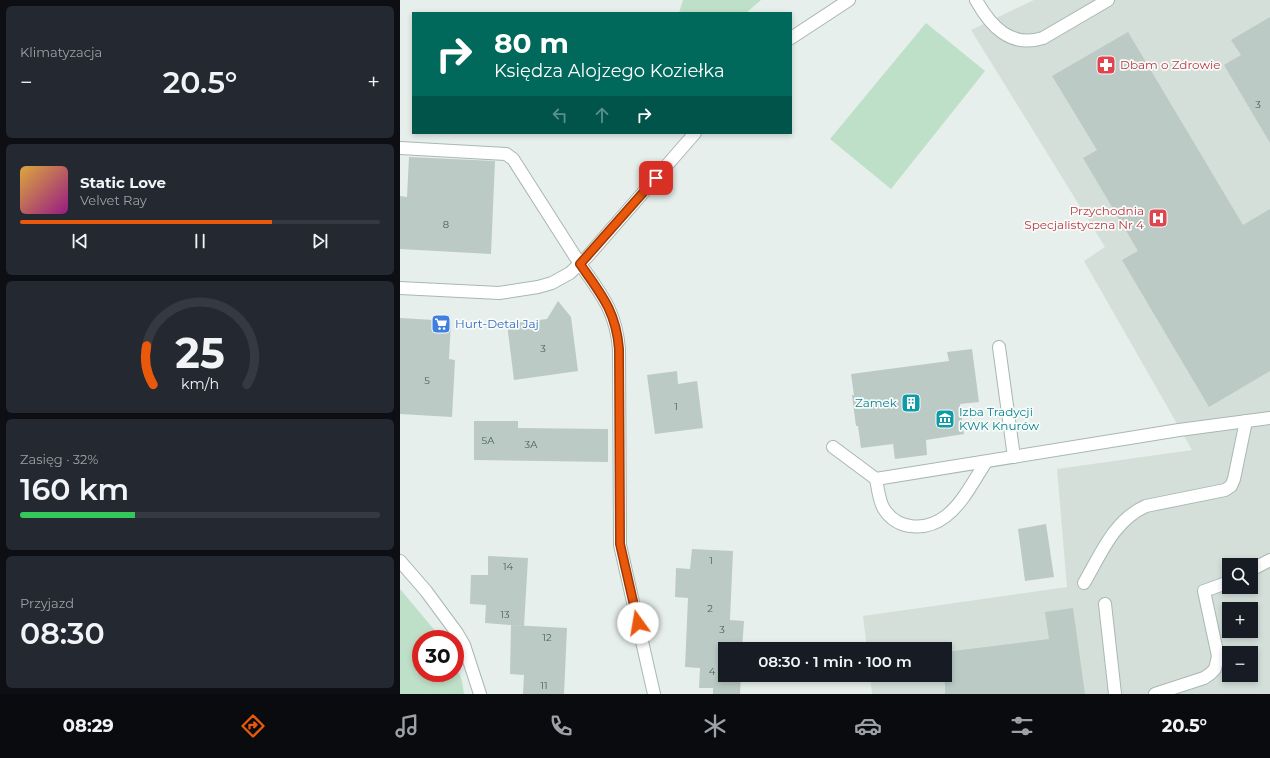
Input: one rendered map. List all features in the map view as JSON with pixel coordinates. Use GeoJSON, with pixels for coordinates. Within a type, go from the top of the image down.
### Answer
{"type":"FeatureCollection","features":[{"type":"Feature","properties":{"kind":"street"},"geometry":{"type":"LineString","coordinates":[[792,37],[848,0]]}},
{"type":"Feature","properties":{"kind":"street"},"geometry":{"type":"LineString","coordinates":[[976,0],[991,23],[1002,33],[1022,40],[1033,41],[1043,38],[1108,0]]}},
{"type":"Feature","properties":{"kind":"street"},"geometry":{"type":"LineString","coordinates":[[400,288],[499,293],[538,287],[552,283],[570,273],[580,264],[694,134]]}},
{"type":"Feature","properties":{"kind":"street"},"geometry":{"type":"LineString","coordinates":[[400,148],[506,154],[513,159],[580,264],[603,296],[615,321],[619,349],[620,544],[654,694]]}},
{"type":"Feature","properties":{"kind":"street"},"geometry":{"type":"LineString","coordinates":[[999,347],[1014,457]]}},
{"type":"Feature","properties":{"kind":"street"},"geometry":{"type":"LineString","coordinates":[[876,480],[1179,430],[1270,418]]}},
{"type":"Feature","properties":{"kind":"street"},"geometry":{"type":"LineString","coordinates":[[1084,583],[1111,536],[1122,522],[1136,511],[1146,506],[1225,490],[1231,486],[1234,480],[1246,421]]}},
{"type":"Feature","properties":{"kind":"street"},"geometry":{"type":"LineString","coordinates":[[833,447],[876,480],[884,508],[898,523],[909,527],[934,523],[946,516],[954,508],[986,462]]}},
{"type":"Feature","properties":{"kind":"street"},"geometry":{"type":"LineString","coordinates":[[1258,566],[1270,560]]}},
{"type":"Feature","properties":{"kind":"street"},"geometry":{"type":"LineString","coordinates":[[400,561],[457,633],[464,645],[480,694]]}},
{"type":"Feature","properties":{"kind":"street"},"geometry":{"type":"LineString","coordinates":[[1155,694],[1204,678],[1215,669],[1218,656],[1204,591],[1222,585]]}},
{"type":"Feature","properties":{"kind":"street"},"geometry":{"type":"LineString","coordinates":[[1105,604],[1115,694]]}},
{"type":"Feature","properties":{"kind":"shaded area"},"geometry":{"type":"Polygon","coordinates":[[[1034,0],[1270,0],[1270,694],[872,694],[871,682],[952,682],[952,642],[866,642],[863,616],[1067,587],[1057,469],[1192,450],[1084,261],[1105,247],[971,30],[1034,0]]]}},
{"type":"Feature","properties":{"kind":"green space"},"geometry":{"type":"Polygon","coordinates":[[[683,0],[761,0],[747,12],[679,12],[683,0]]]}},
{"type":"Feature","properties":{"kind":"green space"},"geometry":{"type":"Polygon","coordinates":[[[926,23],[985,71],[891,189],[830,139],[926,23]]]}},
{"type":"Feature","properties":{"kind":"green space"},"geometry":{"type":"Polygon","coordinates":[[[400,589],[434,630],[412,630],[412,682],[462,682],[464,694],[400,694],[400,589]]]}},
{"type":"Feature","properties":{"kind":"building"},"geometry":{"type":"Polygon","coordinates":[[[1270,17],[1270,143],[1224,65],[1241,55],[1231,40],[1270,17]]]}},
{"type":"Feature","properties":{"kind":"building","name":"Przychodnia Specjalistyczna Nr 4"},"geometry":{"type":"Polygon","coordinates":[[[1128,32],[1243,225],[1270,209],[1270,371],[1209,407],[1122,260],[1138,251],[1083,158],[1097,150],[1052,76],[1128,32]]]}},
{"type":"Feature","properties":{"kind":"building"},"geometry":{"type":"Polygon","coordinates":[[[409,157],[495,161],[491,254],[400,249],[400,196],[407,197],[409,157]]]}},
{"type":"Feature","properties":{"kind":"building"},"geometry":{"type":"Polygon","coordinates":[[[558,301],[571,317],[578,371],[514,380],[507,324],[547,319],[558,301]]]}},
{"type":"Feature","properties":{"kind":"building"},"geometry":{"type":"Polygon","coordinates":[[[400,318],[451,321],[449,359],[455,360],[452,417],[400,414],[400,318]]]}},
{"type":"Feature","properties":{"kind":"building","name":"Zamek"},"geometry":{"type":"Polygon","coordinates":[[[972,349],[979,402],[960,404],[964,434],[926,440],[927,455],[895,459],[893,444],[861,448],[858,426],[856,426],[851,374],[949,361],[947,352],[972,349]]]}},
{"type":"Feature","properties":{"kind":"building"},"geometry":{"type":"Polygon","coordinates":[[[677,371],[678,384],[697,381],[703,428],[655,434],[647,375],[677,371]]]}},
{"type":"Feature","properties":{"kind":"building"},"geometry":{"type":"Polygon","coordinates":[[[474,421],[518,421],[518,428],[608,429],[608,462],[474,460],[474,421]]]}},
{"type":"Feature","properties":{"kind":"building"},"geometry":{"type":"Polygon","coordinates":[[[1046,524],[1054,577],[1025,581],[1018,529],[1046,524]]]}},
{"type":"Feature","properties":{"kind":"building"},"geometry":{"type":"Polygon","coordinates":[[[692,549],[733,551],[730,620],[744,621],[742,642],[718,642],[718,682],[741,682],[740,694],[713,694],[713,688],[699,688],[700,668],[685,667],[688,598],[675,597],[676,568],[690,569],[692,549]]]}},
{"type":"Feature","properties":{"kind":"building"},"geometry":{"type":"Polygon","coordinates":[[[488,556],[528,558],[524,626],[485,623],[486,605],[470,604],[471,575],[488,575],[488,556]]]}},
{"type":"Feature","properties":{"kind":"building"},"geometry":{"type":"Polygon","coordinates":[[[1073,608],[1085,694],[945,694],[945,682],[952,682],[952,651],[1049,639],[1045,612],[1073,608]]]}},
{"type":"Feature","properties":{"kind":"building"},"geometry":{"type":"Polygon","coordinates":[[[511,625],[567,628],[564,694],[523,694],[524,675],[510,674],[511,625]]]}},
{"type":"Feature","properties":{"kind":"place","name":"Dbam o Zdrowie"},"geometry":{"type":"Point","coordinates":[1106,65]}},
{"type":"Feature","properties":{"kind":"place","name":"Przychodnia Specjalistyczna Nr 4"},"geometry":{"type":"Point","coordinates":[1158,218]}},
{"type":"Feature","properties":{"kind":"place","name":"Hurt-Detal Jaj"},"geometry":{"type":"Point","coordinates":[441,324]}},
{"type":"Feature","properties":{"kind":"place","name":"Zamek"},"geometry":{"type":"Point","coordinates":[911,403]}},
{"type":"Feature","properties":{"kind":"place","name":"Izba Tradycji KWK Knurów"},"geometry":{"type":"Point","coordinates":[945,419]}},
{"type":"Feature","properties":{"kind":"route"},"geometry":{"type":"LineString","coordinates":[[638,623],[620,544],[619,349],[617,332],[615,321],[603,296],[580,264],[656,178]]}}]}
